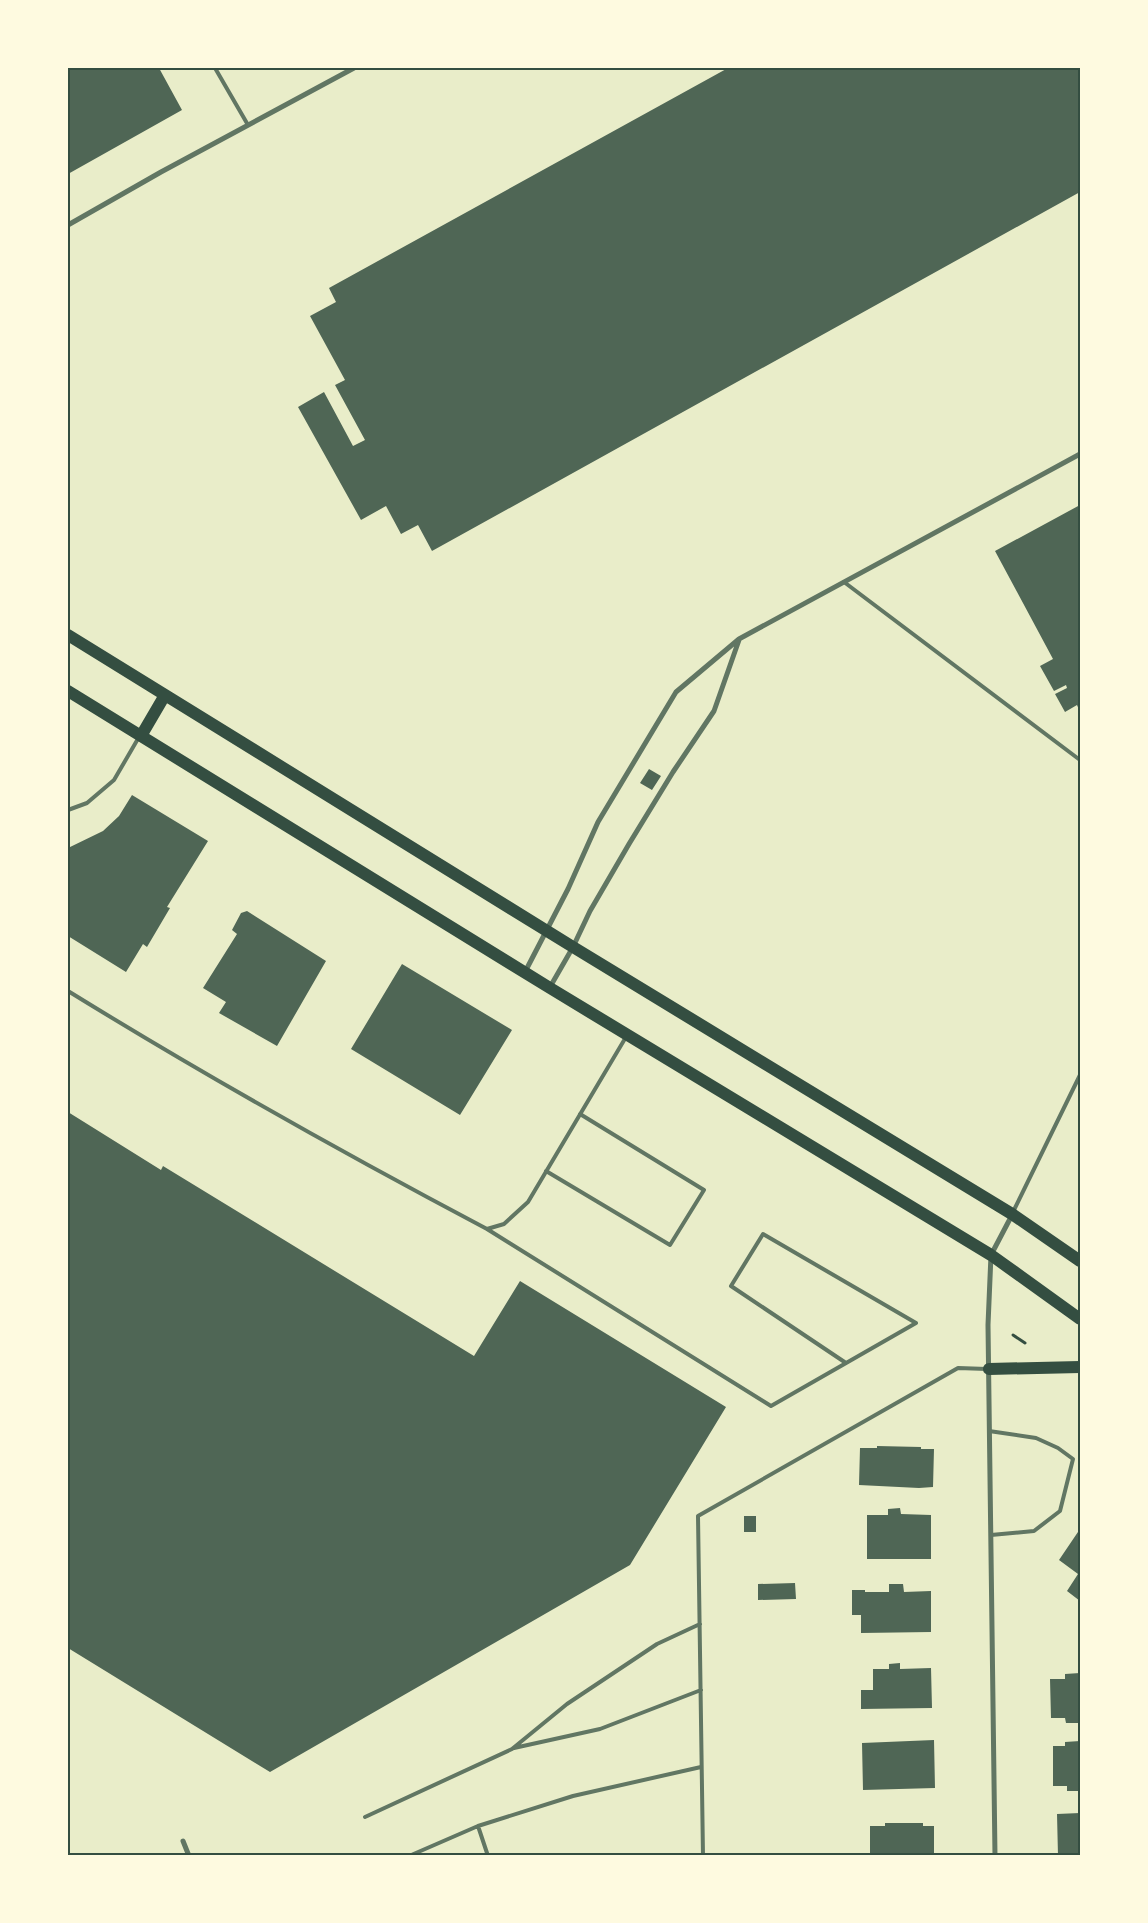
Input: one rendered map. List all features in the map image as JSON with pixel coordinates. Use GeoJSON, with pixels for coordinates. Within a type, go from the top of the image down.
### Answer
{"type":"FeatureCollection","features":[{"type":"Feature","properties":{"kind":"main road"},"geometry":{"type":"LineString","coordinates":[[68,635],[547,929],[573,947],[1012,1214],[1080,1261]]}},
{"type":"Feature","properties":{"kind":"main road"},"geometry":{"type":"LineString","coordinates":[[68,691],[550,988],[991,1255],[1080,1319]]}},
{"type":"Feature","properties":{"kind":"main road"},"geometry":{"type":"LineString","coordinates":[[141,736],[165,695]]}},
{"type":"Feature","properties":{"kind":"main road"},"geometry":{"type":"LineString","coordinates":[[989,1369],[1080,1367]]}},
{"type":"Feature","properties":{"kind":"street"},"geometry":{"type":"LineString","coordinates":[[68,225],[354,68]]}},
{"type":"Feature","properties":{"kind":"street"},"geometry":{"type":"LineString","coordinates":[[525,972],[568,889],[598,822],[676,692],[740,639],[1080,454]]}},
{"type":"Feature","properties":{"kind":"street"},"geometry":{"type":"LineString","coordinates":[[550,988],[573,947],[590,911],[634,836],[673,772],[714,711],[740,639]]}},
{"type":"Feature","properties":{"kind":"street"},"geometry":{"type":"LineString","coordinates":[[995,1856],[988,1325],[991,1255],[1012,1214]]}},
{"type":"Feature","properties":{"kind":"street"},"geometry":{"type":"LineString","coordinates":[[183,1841],[189,1856]]}},
{"type":"Feature","properties":{"kind":"lane"},"geometry":{"type":"LineString","coordinates":[[215,68],[248,125]]}},
{"type":"Feature","properties":{"kind":"lane"},"geometry":{"type":"LineString","coordinates":[[844,582],[1080,760]]}},
{"type":"Feature","properties":{"kind":"lane"},"geometry":{"type":"LineString","coordinates":[[68,810],[88,803],[114,780],[141,736]]}},
{"type":"Feature","properties":{"kind":"lane"},"geometry":{"type":"LineString","coordinates":[[68,991],[160,1047],[430,1199],[487,1229],[771,1406],[916,1323],[763,1234],[731,1286],[846,1363]]}},
{"type":"Feature","properties":{"kind":"lane"},"geometry":{"type":"LineString","coordinates":[[487,1229],[504,1224],[528,1202],[627,1034]]}},
{"type":"Feature","properties":{"kind":"lane"},"geometry":{"type":"LineString","coordinates":[[1012,1214],[1080,1075]]}},
{"type":"Feature","properties":{"kind":"lane"},"geometry":{"type":"LineString","coordinates":[[546,1171],[670,1245],[704,1190],[580,1114]]}},
{"type":"Feature","properties":{"kind":"lane"},"geometry":{"type":"LineString","coordinates":[[703,1856],[698,1516],[958,1368],[989,1369]]}},
{"type":"Feature","properties":{"kind":"lane"},"geometry":{"type":"LineString","coordinates":[[990,1431],[1036,1438],[1058,1448],[1073,1460],[1060,1511],[1034,1531],[991,1534]]}},
{"type":"Feature","properties":{"kind":"lane"},"geometry":{"type":"LineString","coordinates":[[512,1749],[567,1704],[648,1650],[700,1624]]}},
{"type":"Feature","properties":{"kind":"lane"},"geometry":{"type":"LineString","coordinates":[[365,1817],[512,1749],[600,1729],[701,1690]]}},
{"type":"Feature","properties":{"kind":"lane"},"geometry":{"type":"LineString","coordinates":[[409,1856],[478,1826],[573,1796],[702,1767]]}},
{"type":"Feature","properties":{"kind":"lane"},"geometry":{"type":"LineString","coordinates":[[478,1826],[488,1856]]}},
{"type":"Feature","properties":{"kind":"path"},"geometry":{"type":"LineString","coordinates":[[1013,1335],[1028,1345]]}},
{"type":"Feature","properties":{"kind":"building"},"geometry":{"type":"Polygon","coordinates":[[[68,68],[159,68],[182,110],[68,174],[68,68]]]}},
{"type":"Feature","properties":{"kind":"building"},"geometry":{"type":"Polygon","coordinates":[[[728,68],[1080,68],[1080,192],[432,551],[418,525],[401,534],[386,506],[361,520],[298,407],[324,392],[353,446],[365,440],[335,385],[345,380],[310,316],[336,302],[329,288],[728,68]]]}},
{"type":"Feature","properties":{"kind":"building"},"geometry":{"type":"Polygon","coordinates":[[[1080,505],[1080,712],[1077,705],[1065,712],[1055,694],[1067,688],[1066,685],[1054,691],[1040,666],[1053,659],[995,551],[1080,505]]]}},
{"type":"Feature","properties":{"kind":"building"},"geometry":{"type":"Polygon","coordinates":[[[649,769],[661,776],[652,790],[640,783],[649,769]]]}},
{"type":"Feature","properties":{"kind":"building"},"geometry":{"type":"Polygon","coordinates":[[[132,795],[208,841],[167,907],[170,908],[147,947],[143,944],[126,972],[68,936],[68,848],[103,831],[119,816],[132,795]]]}},
{"type":"Feature","properties":{"kind":"building"},"geometry":{"type":"Polygon","coordinates":[[[247,911],[326,961],[277,1046],[219,1013],[226,1002],[203,988],[237,934],[232,930],[241,913],[247,911]]]}},
{"type":"Feature","properties":{"kind":"building"},"geometry":{"type":"Polygon","coordinates":[[[402,964],[512,1030],[460,1115],[351,1049],[402,964]]]}},
{"type":"Feature","properties":{"kind":"building"},"geometry":{"type":"Polygon","coordinates":[[[68,1112],[161,1170],[163,1166],[474,1356],[520,1281],[726,1407],[630,1565],[270,1772],[68,1648],[68,1112]]]}},
{"type":"Feature","properties":{"kind":"building"},"geometry":{"type":"Polygon","coordinates":[[[877,1446],[934,1449],[933,1487],[859,1485],[860,1448],[877,1448],[877,1446]]]}},
{"type":"Feature","properties":{"kind":"building"},"geometry":{"type":"Polygon","coordinates":[[[900,1508],[901,1514],[931,1515],[931,1559],[867,1559],[867,1515],[888,1515],[888,1509],[900,1508]]]}},
{"type":"Feature","properties":{"kind":"building"},"geometry":{"type":"Polygon","coordinates":[[[744,1516],[756,1516],[756,1532],[744,1532],[744,1516]]]}},
{"type":"Feature","properties":{"kind":"building"},"geometry":{"type":"Polygon","coordinates":[[[1080,1529],[1080,1601],[1067,1591],[1078,1574],[1059,1560],[1080,1529]]]}},
{"type":"Feature","properties":{"kind":"building"},"geometry":{"type":"Polygon","coordinates":[[[795,1583],[796,1599],[758,1600],[758,1584],[795,1583]]]}},
{"type":"Feature","properties":{"kind":"building"},"geometry":{"type":"Polygon","coordinates":[[[889,1584],[903,1584],[904,1592],[931,1591],[931,1632],[861,1633],[861,1615],[852,1615],[852,1590],[889,1592],[889,1584]]]}},
{"type":"Feature","properties":{"kind":"building"},"geometry":{"type":"Polygon","coordinates":[[[900,1663],[900,1669],[931,1668],[932,1708],[861,1709],[861,1690],[873,1690],[873,1669],[889,1669],[889,1664],[900,1663]]]}},
{"type":"Feature","properties":{"kind":"building"},"geometry":{"type":"Polygon","coordinates":[[[1080,1673],[1080,1723],[1066,1723],[1065,1718],[1051,1718],[1050,1679],[1065,1679],[1065,1674],[1080,1673]]]}},
{"type":"Feature","properties":{"kind":"building"},"geometry":{"type":"Polygon","coordinates":[[[934,1740],[935,1788],[863,1790],[862,1743],[934,1740]]]}},
{"type":"Feature","properties":{"kind":"building"},"geometry":{"type":"Polygon","coordinates":[[[1080,1741],[1080,1791],[1067,1791],[1067,1786],[1053,1786],[1053,1746],[1065,1746],[1065,1742],[1080,1741]]]}},
{"type":"Feature","properties":{"kind":"building"},"geometry":{"type":"Polygon","coordinates":[[[1080,1813],[1080,1856],[1058,1856],[1057,1814],[1080,1813]]]}},
{"type":"Feature","properties":{"kind":"building"},"geometry":{"type":"Polygon","coordinates":[[[885,1823],[923,1823],[923,1826],[934,1826],[934,1855],[870,1856],[870,1826],[885,1826],[885,1823]]]}}]}
